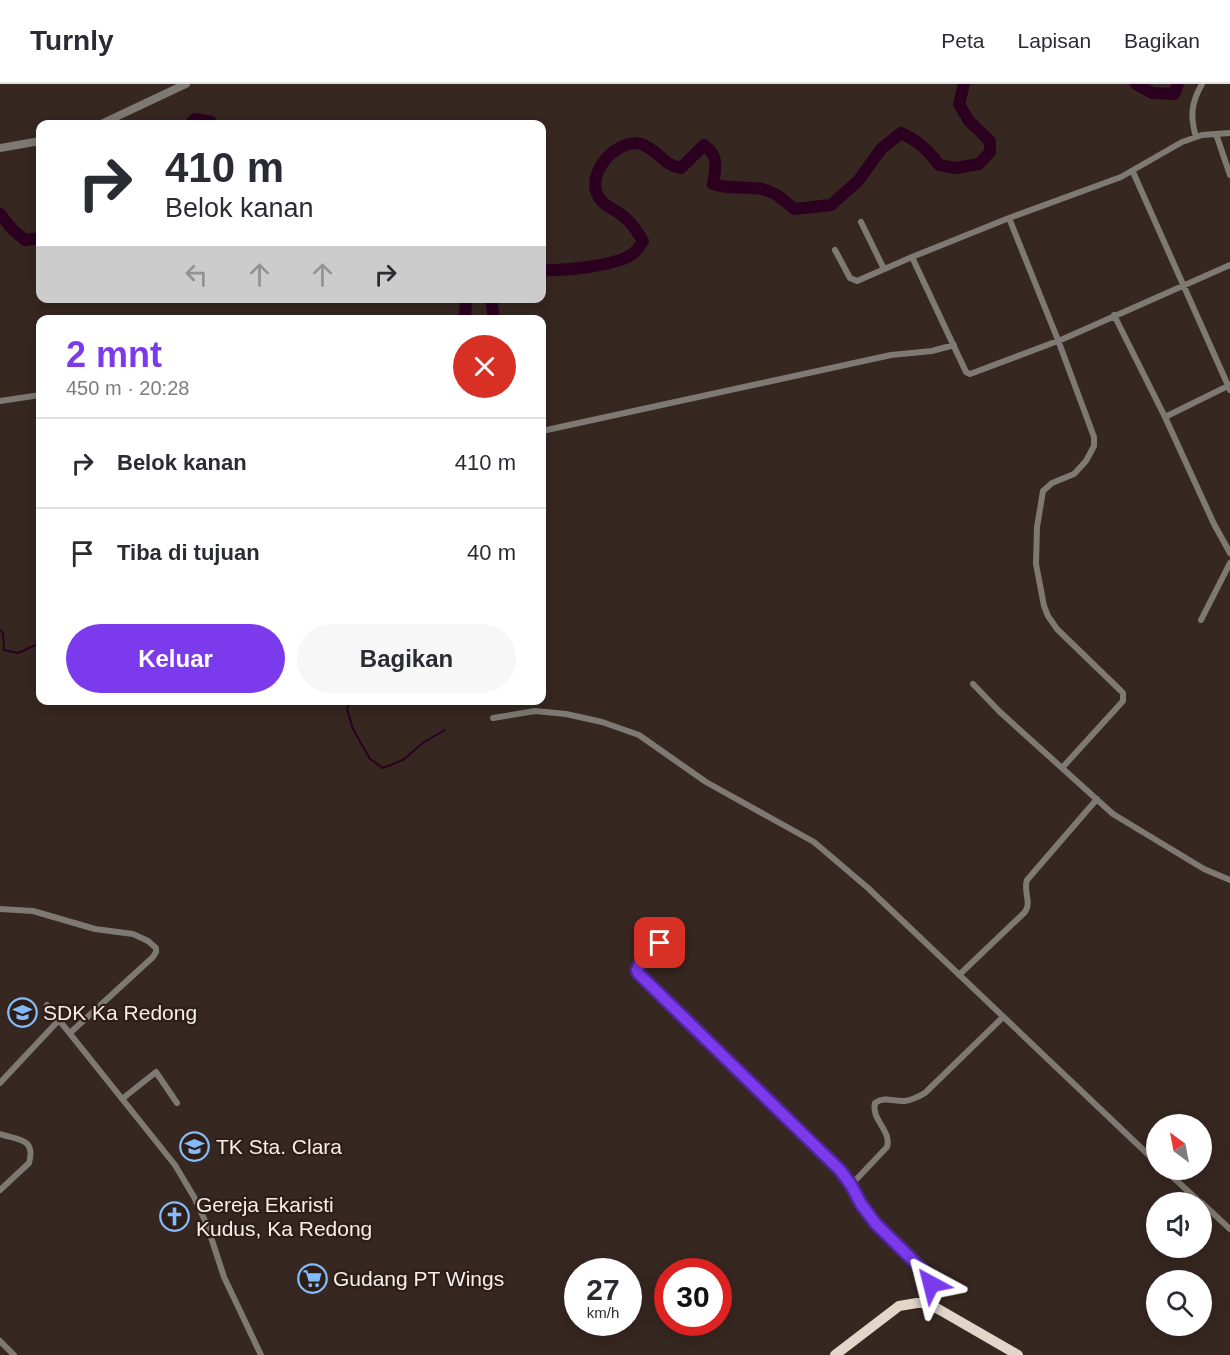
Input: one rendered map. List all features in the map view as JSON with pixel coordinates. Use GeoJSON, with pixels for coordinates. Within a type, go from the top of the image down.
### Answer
{"type":"FeatureCollection","features":[{"type":"Feature","properties":{"kind":"highway"},"geometry":{"type":"LineString","coordinates":[[835,1355],[899,1306],[927,1303],[1017,1355]]}},
{"type":"Feature","properties":{"kind":"street"},"geometry":{"type":"LineString","coordinates":[[109,120],[186,84]]}},
{"type":"Feature","properties":{"kind":"street"},"geometry":{"type":"LineString","coordinates":[[1196,137],[1191,113],[1202,84]]}},
{"type":"Feature","properties":{"kind":"street"},"geometry":{"type":"LineString","coordinates":[[835,250],[853,280],[862,280],[1009,218],[1133,172],[1182,142],[1196,137],[1230,133]]}},
{"type":"Feature","properties":{"kind":"street"},"geometry":{"type":"LineString","coordinates":[[1216,134],[1230,175]]}},
{"type":"Feature","properties":{"kind":"street"},"geometry":{"type":"LineString","coordinates":[[0,148],[36,142]]}},
{"type":"Feature","properties":{"kind":"street"},"geometry":{"type":"LineString","coordinates":[[1133,172],[1230,387],[1165,417]]}},
{"type":"Feature","properties":{"kind":"street"},"geometry":{"type":"LineString","coordinates":[[1009,218],[1094,437],[1094,446],[1086,461],[1074,474],[1052,483],[1043,491],[1037,527],[1036,564],[1044,606],[1053,624],[1120,690],[1123,696],[1123,701],[1062,768]]}},
{"type":"Feature","properties":{"kind":"street"},"geometry":{"type":"LineString","coordinates":[[861,222],[884,269]]}},
{"type":"Feature","properties":{"kind":"street"},"geometry":{"type":"LineString","coordinates":[[912,257],[966,372],[970,374],[1058,340],[1230,265]]}},
{"type":"Feature","properties":{"kind":"street"},"geometry":{"type":"LineString","coordinates":[[1114,315],[1230,553]]}},
{"type":"Feature","properties":{"kind":"street"},"geometry":{"type":"LineString","coordinates":[[546,430],[891,355],[932,351],[954,345]]}},
{"type":"Feature","properties":{"kind":"street"},"geometry":{"type":"LineString","coordinates":[[0,401],[36,396]]}},
{"type":"Feature","properties":{"kind":"street"},"geometry":{"type":"LineString","coordinates":[[1201,620],[1230,563]]}},
{"type":"Feature","properties":{"kind":"street"},"geometry":{"type":"LineString","coordinates":[[973,684],[1000,712],[1113,814],[1204,869],[1230,880]]}},
{"type":"Feature","properties":{"kind":"street"},"geometry":{"type":"LineString","coordinates":[[493,718],[535,711],[566,714],[602,722],[639,735],[706,782],[814,842],[868,888],[1146,1153]]}},
{"type":"Feature","properties":{"kind":"street"},"geometry":{"type":"LineString","coordinates":[[959,975],[1025,912],[1029,902],[1025,885],[1027,880],[1097,800]]}},
{"type":"Feature","properties":{"kind":"street"},"geometry":{"type":"LineString","coordinates":[[0,909],[33,911],[95,929],[133,934],[148,941],[156,948],[153,957],[70,1033]]}},
{"type":"Feature","properties":{"kind":"street"},"geometry":{"type":"LineString","coordinates":[[677,922],[641,962],[638,973],[840,1170],[876,1224],[927,1275],[931,1284],[927,1303]]}},
{"type":"Feature","properties":{"kind":"street"},"geometry":{"type":"LineString","coordinates":[[47,1005],[175,1165],[207,1225],[224,1277],[261,1355]]}},
{"type":"Feature","properties":{"kind":"street"},"geometry":{"type":"LineString","coordinates":[[851,1185],[887,1147],[887,1135],[874,1113],[875,1102],[883,1098],[904,1101],[925,1093],[1003,1017]]}},
{"type":"Feature","properties":{"kind":"street"},"geometry":{"type":"LineString","coordinates":[[0,1083],[59,1020]]}},
{"type":"Feature","properties":{"kind":"street"},"geometry":{"type":"LineString","coordinates":[[122,1099],[156,1072],[177,1103]]}},
{"type":"Feature","properties":{"kind":"street"},"geometry":{"type":"LineString","coordinates":[[0,1134],[28,1143],[31,1158],[29,1163],[0,1190]]}},
{"type":"Feature","properties":{"kind":"street"},"geometry":{"type":"LineString","coordinates":[[1176,1180],[1189,1192]]}},
{"type":"Feature","properties":{"kind":"street"},"geometry":{"type":"LineString","coordinates":[[1212,1213],[1230,1229]]}},
{"type":"Feature","properties":{"kind":"street"},"geometry":{"type":"LineString","coordinates":[[0,1341],[14,1355]]}},
{"type":"Feature","properties":{"kind":"waterway"},"geometry":{"type":"LineString","coordinates":[[546,270],[574,269],[613,262],[631,255],[641,245],[643,241],[632,224],[603,203],[596,191],[595,182],[602,164],[616,150],[624,146],[633,143],[641,144],[670,164],[681,168],[704,145],[714,158],[713,184],[768,191],[795,209],[831,205],[858,181],[882,148],[901,133],[922,146],[939,165],[956,168],[979,164],[990,152],[990,141],[969,121],[959,104],[964,84]]}},
{"type":"Feature","properties":{"kind":"waterway"},"geometry":{"type":"LineString","coordinates":[[1136,84],[1152,93],[1174,94],[1178,84]]}},
{"type":"Feature","properties":{"kind":"waterway"},"geometry":{"type":"LineString","coordinates":[[194,120],[200,120]]}},
{"type":"Feature","properties":{"kind":"waterway"},"geometry":{"type":"LineString","coordinates":[[0,214],[25,240],[36,239]]}},
{"type":"Feature","properties":{"kind":"waterway"},"geometry":{"type":"LineString","coordinates":[[465,315],[466,303]]}},
{"type":"Feature","properties":{"kind":"waterway"},"geometry":{"type":"LineString","coordinates":[[492,303],[493,315]]}},
{"type":"Feature","properties":{"kind":"waterway"},"geometry":{"type":"LineString","coordinates":[[0,630],[3,633],[4,650],[18,653],[36,645]]}},
{"type":"Feature","properties":{"kind":"waterway"},"geometry":{"type":"LineString","coordinates":[[348,705],[347,709],[353,729],[370,759],[383,768],[403,760],[424,742],[445,730]]}},
{"type":"Feature","properties":{"kind":"place","name":"SDK Ka Redong"},"geometry":{"type":"Point","coordinates":[22,1013]}},
{"type":"Feature","properties":{"kind":"place","name":"TK Sta. Clara"},"geometry":{"type":"Point","coordinates":[195,1147]}},
{"type":"Feature","properties":{"kind":"place","name":"Gereja Ekaristi Kudus, Ka Redong"},"geometry":{"type":"Point","coordinates":[175,1217]}},
{"type":"Feature","properties":{"kind":"place","name":"Gudang PT Wings"},"geometry":{"type":"Point","coordinates":[312,1279]}},
{"type":"Feature","properties":{"kind":"route"},"geometry":{"type":"LineString","coordinates":[[660,943],[638,966],[638,973],[840,1170],[876,1224],[922,1269],[931,1284]]}}]}
